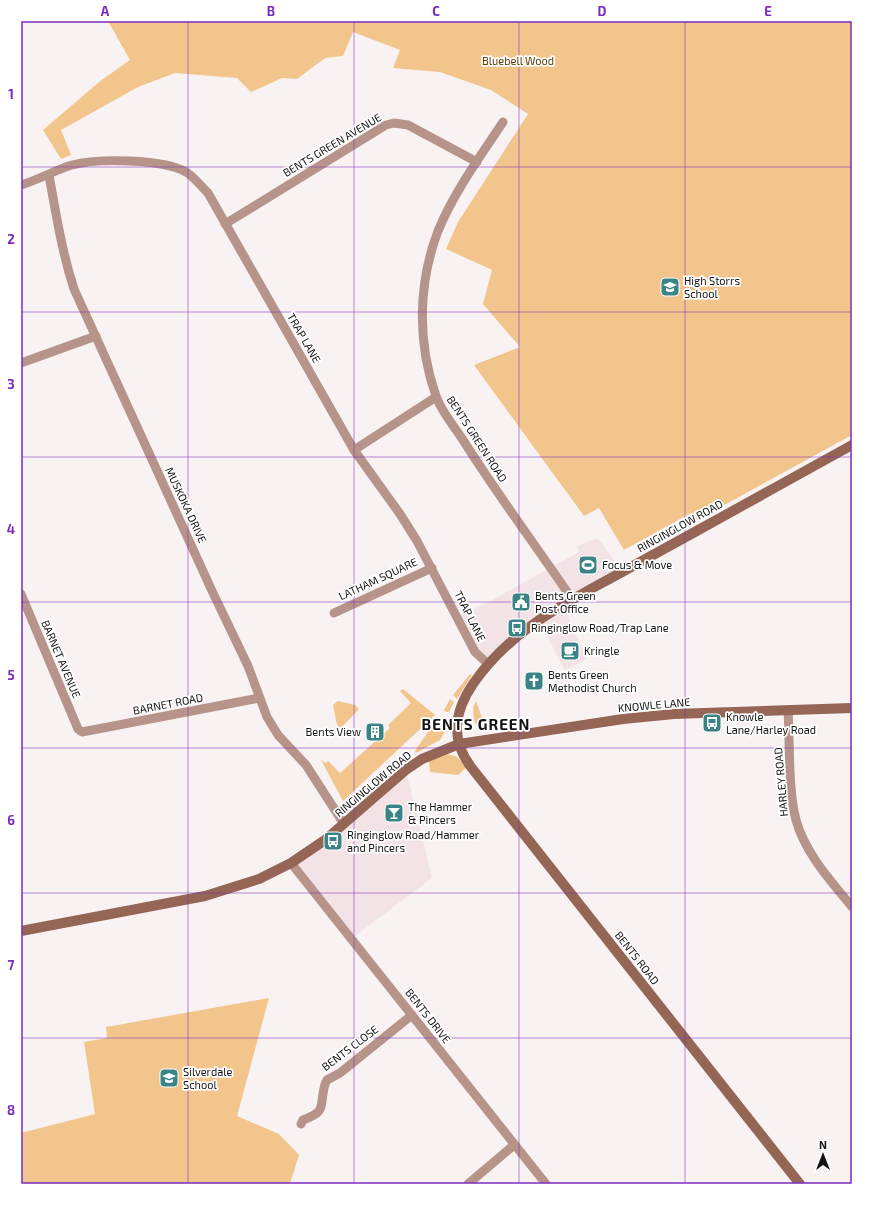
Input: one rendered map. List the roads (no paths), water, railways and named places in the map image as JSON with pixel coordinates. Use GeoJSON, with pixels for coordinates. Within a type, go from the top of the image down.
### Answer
{"type":"FeatureCollection","features":[{"type":"Feature","properties":{"kind":"street","name":"BENTS GREEN ROAD"},"geometry":{"type":"LineString","coordinates":[[503,122],[457,193],[439,230],[427,265],[422,301],[422,331],[436,397],[473,456],[572,599]]}},
{"type":"Feature","properties":{"kind":"street","name":"BENTS GREEN AVENUE"},"geometry":{"type":"LineString","coordinates":[[225,224],[386,125],[394,123],[408,125],[477,162]]}},
{"type":"Feature","properties":{"kind":"street","name":"TRAP LANE"},"geometry":{"type":"LineString","coordinates":[[21,186],[70,166],[104,161],[173,167],[186,173],[198,183],[208,194],[354,450],[400,514],[432,568],[475,652],[487,663]]}},
{"type":"Feature","properties":{"kind":"street","name":"MUSKOKA DRIVE"},"geometry":{"type":"LineString","coordinates":[[49,175],[65,261],[74,289],[248,666],[267,717],[278,735],[306,765],[344,824]]}},
{"type":"Feature","properties":{"kind":"street"},"geometry":{"type":"LineString","coordinates":[[21,363],[96,336]]}},
{"type":"Feature","properties":{"kind":"street"},"geometry":{"type":"LineString","coordinates":[[354,450],[436,397]]}},
{"type":"Feature","properties":{"kind":"street","name":"RINGINGLOW ROAD"},"geometry":{"type":"LineString","coordinates":[[21,931],[205,896],[259,879],[291,863],[344,824],[414,764],[438,752],[459,744],[457,720],[461,704],[487,663],[520,633],[572,599],[852,445]]}},
{"type":"Feature","properties":{"kind":"street","name":"LATHAM SQUARE"},"geometry":{"type":"LineString","coordinates":[[334,613],[432,568]]}},
{"type":"Feature","properties":{"kind":"street","name":"BARNET AVENUE"},"geometry":{"type":"LineString","coordinates":[[21,594],[78,729],[82,732]]}},
{"type":"Feature","properties":{"kind":"street","name":"BARNET ROAD"},"geometry":{"type":"LineString","coordinates":[[82,732],[259,698]]}},
{"type":"Feature","properties":{"kind":"street","name":"KNOWLE LANE"},"geometry":{"type":"LineString","coordinates":[[459,744],[623,719],[674,714],[852,708]]}},
{"type":"Feature","properties":{"kind":"street","name":"HARLEY ROAD"},"geometry":{"type":"LineString","coordinates":[[788,710],[792,796],[796,820],[808,847],[824,872],[852,907]]}},
{"type":"Feature","properties":{"kind":"street","name":"BENTS ROAD"},"geometry":{"type":"LineString","coordinates":[[459,744],[463,756],[476,773],[800,1184]]}},
{"type":"Feature","properties":{"kind":"street","name":"BENTS DRIVE"},"geometry":{"type":"LineString","coordinates":[[291,863],[546,1184]]}},
{"type":"Feature","properties":{"kind":"street","name":"BENTS CLOSE"},"geometry":{"type":"LineString","coordinates":[[301,1124],[303,1120],[317,1114],[320,1109],[322,1092],[327,1080],[340,1073],[412,1015]]}},
{"type":"Feature","properties":{"kind":"street"},"geometry":{"type":"LineString","coordinates":[[468,1184],[514,1145]]}},
{"type":"Feature","properties":{"kind":"place","name":"High Storrs School"},"geometry":{"type":"Point","coordinates":[670,287]}},
{"type":"Feature","properties":{"kind":"place","name":"Focus & Move"},"geometry":{"type":"Point","coordinates":[588,565]}},
{"type":"Feature","properties":{"kind":"place","name":"Bents Green Post Office"},"geometry":{"type":"Point","coordinates":[521,602]}},
{"type":"Feature","properties":{"kind":"place","name":"Ringinglow Road/Trap Lane"},"geometry":{"type":"Point","coordinates":[517,628]}},
{"type":"Feature","properties":{"kind":"place","name":"Kringle"},"geometry":{"type":"Point","coordinates":[570,651]}},
{"type":"Feature","properties":{"kind":"place","name":"Bents Green Methodist Church"},"geometry":{"type":"Point","coordinates":[534,681]}},
{"type":"Feature","properties":{"kind":"place","name":"Knowle Lane/Harley Road"},"geometry":{"type":"Point","coordinates":[712,723]}},
{"type":"Feature","properties":{"kind":"place","name":"Bents View"},"geometry":{"type":"Point","coordinates":[375,732]}},
{"type":"Feature","properties":{"kind":"place","name":"The Hammer & Pincers"},"geometry":{"type":"Point","coordinates":[394,813]}},
{"type":"Feature","properties":{"kind":"place","name":"Ringinglow Road/Hammer and Pincers"},"geometry":{"type":"Point","coordinates":[333,841]}},
{"type":"Feature","properties":{"kind":"place","name":"Silverdale School"},"geometry":{"type":"Point","coordinates":[169,1078]}},
{"type":"Feature","properties":{"kind":"district","name":"BENTS GREEN"},"geometry":{"type":"Point","coordinates":[476,725]}},
{"type":"Feature","properties":{"kind":"park label","name":"Bluebell Wood"},"geometry":{"type":"Point","coordinates":[518,61]}}]}
